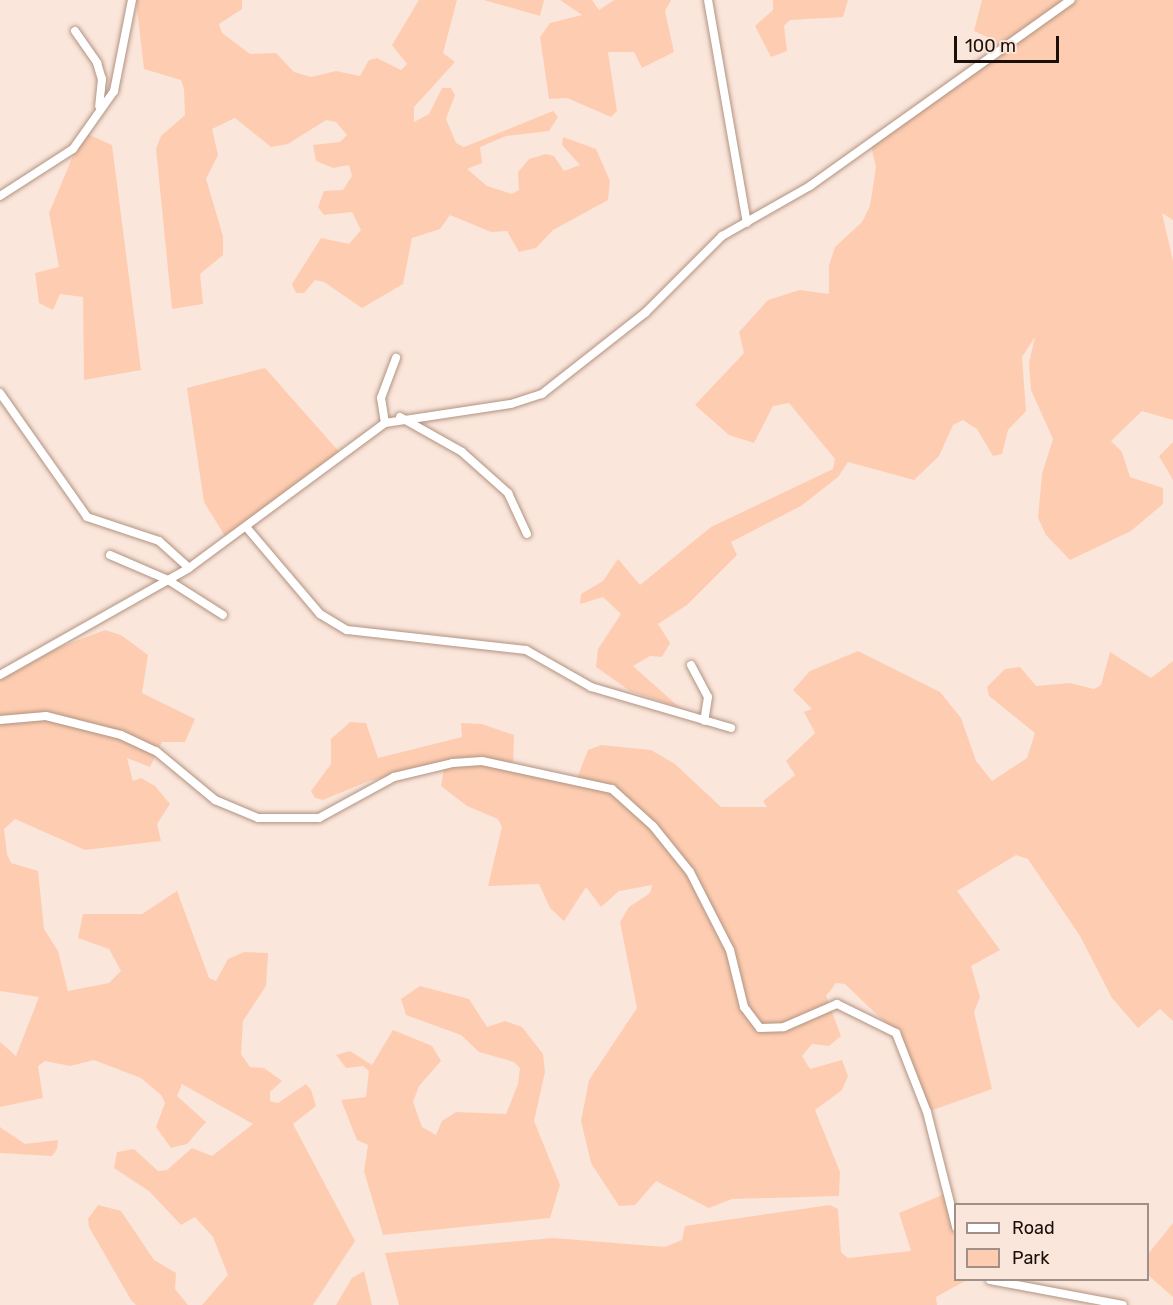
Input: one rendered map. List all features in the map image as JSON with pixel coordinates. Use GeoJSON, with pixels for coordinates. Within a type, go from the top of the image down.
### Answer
{"type":"FeatureCollection","features":[{"type":"Feature","properties":{"kind":"street"},"geometry":{"type":"LineString","coordinates":[[0,196],[65,156],[97,113],[121,74],[132,0]]}},
{"type":"Feature","properties":{"kind":"street"},"geometry":{"type":"LineString","coordinates":[[708,0],[747,223]]}},
{"type":"Feature","properties":{"kind":"street"},"geometry":{"type":"LineString","coordinates":[[0,675],[189,568],[247,528],[385,423],[400,417],[501,406],[542,394],[645,314],[722,236],[810,186],[1071,0]]}},
{"type":"Feature","properties":{"kind":"street"},"geometry":{"type":"LineString","coordinates":[[75,31],[102,79],[97,113]]}},
{"type":"Feature","properties":{"kind":"street"},"geometry":{"type":"LineString","coordinates":[[385,423],[381,398],[396,357]]}},
{"type":"Feature","properties":{"kind":"street"},"geometry":{"type":"LineString","coordinates":[[0,393],[87,517],[159,541],[189,568]]}},
{"type":"Feature","properties":{"kind":"street"},"geometry":{"type":"LineString","coordinates":[[400,417],[462,452],[508,493],[527,534]]}},
{"type":"Feature","properties":{"kind":"street"},"geometry":{"type":"LineString","coordinates":[[247,528],[320,614],[347,630],[526,650],[591,687],[731,728]]}},
{"type":"Feature","properties":{"kind":"street"},"geometry":{"type":"LineString","coordinates":[[110,555],[168,580],[223,615]]}},
{"type":"Feature","properties":{"kind":"street"},"geometry":{"type":"LineString","coordinates":[[691,665],[708,697],[704,721]]}},
{"type":"Feature","properties":{"kind":"street"},"geometry":{"type":"LineString","coordinates":[[0,720],[46,716],[121,735],[156,751],[215,800],[258,818],[319,818],[394,777],[453,763],[482,762],[612,789],[653,826],[690,872],[730,950],[744,1007],[760,1028],[784,1027],[837,1004],[896,1033],[927,1112],[954,1219]]}},
{"type":"Feature","properties":{"kind":"street"},"geometry":{"type":"LineString","coordinates":[[995,1281],[1124,1305]]}},
{"type":"Feature","properties":{"kind":"green space"},"geometry":{"type":"Polygon","coordinates":[[[136,0],[242,0],[242,9],[219,24],[222,33],[250,54],[276,53],[294,72],[311,77],[336,71],[360,76],[369,60],[377,58],[401,70],[407,64],[392,45],[419,0],[457,0],[443,53],[455,62],[414,107],[414,122],[429,114],[442,88],[451,88],[455,95],[446,119],[456,143],[464,147],[553,111],[558,117],[549,131],[506,136],[480,147],[482,163],[467,169],[487,186],[512,194],[519,190],[518,172],[529,159],[546,154],[554,156],[564,171],[580,165],[562,145],[563,137],[596,149],[610,181],[608,200],[553,230],[536,248],[519,252],[507,231],[491,232],[450,215],[440,229],[412,238],[403,284],[362,308],[324,282],[315,280],[304,293],[296,293],[292,284],[321,238],[349,244],[361,230],[352,212],[324,215],[318,207],[324,191],[343,190],[352,176],[349,165],[333,168],[316,161],[313,145],[340,142],[347,135],[336,122],[326,120],[288,144],[271,147],[235,118],[212,129],[218,155],[206,179],[223,236],[223,255],[200,274],[203,304],[172,309],[156,149],[161,136],[185,115],[184,89],[181,80],[144,69],[136,0]]]}},
{"type":"Feature","properties":{"kind":"green space"},"geometry":{"type":"Polygon","coordinates":[[[484,0],[544,0],[540,16],[484,0]]]}},
{"type":"Feature","properties":{"kind":"green space"},"geometry":{"type":"Polygon","coordinates":[[[560,0],[592,0],[599,10],[614,0],[671,0],[665,11],[674,52],[642,68],[634,52],[608,52],[617,111],[611,117],[567,98],[549,99],[540,37],[550,23],[582,15],[560,0]]]}},
{"type":"Feature","properties":{"kind":"green space"},"geometry":{"type":"Polygon","coordinates":[[[773,0],[848,0],[843,17],[790,20],[784,26],[787,51],[771,57],[755,26],[773,10],[773,0]]]}},
{"type":"Feature","properties":{"kind":"green space"},"geometry":{"type":"Polygon","coordinates":[[[982,0],[1173,0],[1173,220],[1162,213],[1173,261],[1173,420],[1142,411],[1111,441],[1122,452],[1130,477],[1163,488],[1163,504],[1131,531],[1070,560],[1046,535],[1038,518],[1042,474],[1053,439],[1031,390],[1029,363],[1035,337],[1022,357],[1026,411],[1008,430],[1002,454],[993,456],[977,429],[963,420],[953,425],[939,456],[914,480],[848,462],[838,477],[801,506],[731,542],[737,555],[687,605],[658,624],[670,643],[662,657],[650,656],[633,666],[679,707],[630,691],[596,667],[598,649],[621,614],[603,597],[580,604],[581,594],[603,581],[618,559],[640,585],[711,527],[833,469],[835,459],[789,403],[773,406],[754,443],[729,435],[695,405],[744,353],[739,332],[768,300],[800,290],[829,294],[829,265],[835,247],[862,222],[870,206],[876,167],[871,146],[990,55],[989,38],[974,31],[982,0]]]}},
{"type":"Feature","properties":{"kind":"green space"},"geometry":{"type":"Polygon","coordinates":[[[83,132],[112,145],[141,370],[84,380],[83,297],[60,294],[53,310],[39,303],[35,273],[59,267],[49,213],[83,132]]]}},
{"type":"Feature","properties":{"kind":"green space"},"geometry":{"type":"Polygon","coordinates":[[[265,368],[342,455],[228,541],[204,502],[187,388],[265,368]]]}},
{"type":"Feature","properties":{"kind":"green space"},"geometry":{"type":"Polygon","coordinates":[[[1173,442],[1173,480],[1159,456],[1173,442]]]}},
{"type":"Feature","properties":{"kind":"green space"},"geometry":{"type":"Polygon","coordinates":[[[105,630],[121,635],[148,655],[142,693],[195,719],[185,742],[162,742],[150,767],[127,758],[133,781],[141,778],[155,786],[170,804],[157,824],[161,841],[85,850],[15,819],[4,829],[7,854],[11,863],[38,871],[44,929],[58,951],[68,991],[109,983],[121,971],[109,949],[78,938],[83,914],[142,914],[177,891],[209,978],[216,981],[228,959],[244,952],[268,953],[266,986],[243,1021],[241,1054],[250,1067],[264,1068],[282,1081],[270,1092],[270,1101],[278,1103],[306,1084],[311,1090],[316,1106],[293,1124],[355,1241],[313,1305],[202,1305],[228,1275],[213,1237],[195,1217],[181,1225],[149,1191],[114,1168],[117,1152],[134,1149],[158,1171],[167,1170],[192,1148],[212,1156],[253,1124],[182,1084],[177,1096],[206,1122],[187,1144],[171,1148],[156,1127],[165,1103],[161,1095],[141,1078],[94,1060],[70,1066],[45,1061],[38,1066],[43,1098],[0,1107],[0,1042],[16,1056],[39,997],[0,991],[0,678],[31,658],[105,630]]]}},
{"type":"Feature","properties":{"kind":"green space"},"geometry":{"type":"Polygon","coordinates":[[[858,651],[940,692],[961,718],[976,761],[992,781],[1027,758],[1035,733],[989,696],[987,687],[1005,669],[1020,667],[1036,686],[1070,683],[1094,689],[1101,685],[1110,652],[1151,678],[1173,661],[1173,1021],[1160,1009],[1138,1028],[1112,998],[1080,936],[1028,859],[1016,855],[957,891],[1000,950],[971,966],[980,997],[974,1012],[992,1089],[927,1112],[896,1033],[845,984],[836,983],[826,996],[841,1036],[829,1046],[812,1044],[802,1056],[810,1069],[842,1060],[848,1076],[842,1090],[815,1110],[840,1172],[839,1196],[732,1199],[709,1208],[656,1181],[635,1205],[619,1206],[591,1163],[581,1121],[589,1080],[637,1008],[620,922],[629,907],[650,893],[652,885],[619,891],[601,907],[586,887],[564,921],[550,908],[539,884],[488,886],[502,827],[498,819],[467,806],[441,786],[445,764],[369,781],[323,800],[315,798],[311,791],[331,764],[331,739],[350,722],[366,723],[378,758],[462,737],[461,723],[482,724],[514,735],[513,768],[576,781],[588,750],[601,745],[651,750],[675,764],[721,807],[767,807],[763,801],[795,775],[786,761],[815,733],[804,712],[812,709],[793,690],[810,671],[858,651]]]}},
{"type":"Feature","properties":{"kind":"green space"},"geometry":{"type":"Polygon","coordinates":[[[420,986],[469,999],[487,1027],[505,1021],[522,1027],[543,1054],[545,1072],[534,1121],[560,1185],[550,1218],[383,1235],[364,1171],[368,1145],[357,1140],[341,1100],[366,1097],[369,1071],[363,1066],[346,1068],[336,1055],[350,1051],[372,1065],[393,1030],[432,1046],[441,1061],[419,1086],[413,1102],[422,1127],[436,1135],[442,1121],[456,1112],[506,1114],[518,1084],[520,1068],[514,1062],[479,1052],[461,1035],[406,1015],[401,999],[420,986]]]}},
{"type":"Feature","properties":{"kind":"green space"},"geometry":{"type":"Polygon","coordinates":[[[0,1127],[25,1144],[58,1140],[57,1149],[52,1156],[0,1153],[0,1127]]]}},
{"type":"Feature","properties":{"kind":"green space"},"geometry":{"type":"Polygon","coordinates":[[[947,1193],[954,1223],[954,1281],[965,1281],[936,1297],[937,1305],[399,1305],[385,1253],[553,1238],[665,1247],[682,1240],[685,1226],[830,1205],[838,1209],[841,1252],[848,1258],[911,1251],[899,1213],[947,1193]]]}},
{"type":"Feature","properties":{"kind":"green space"},"geometry":{"type":"Polygon","coordinates":[[[98,1205],[121,1211],[154,1260],[176,1273],[175,1289],[188,1305],[136,1305],[131,1300],[89,1227],[88,1219],[98,1205]]]}},
{"type":"Feature","properties":{"kind":"green space"},"geometry":{"type":"Polygon","coordinates":[[[1173,1223],[1173,1297],[1149,1276],[1149,1253],[1173,1223]]]}},
{"type":"Feature","properties":{"kind":"green space"},"geometry":{"type":"Polygon","coordinates":[[[364,1271],[372,1305],[336,1305],[352,1278],[364,1271]]]}}]}
